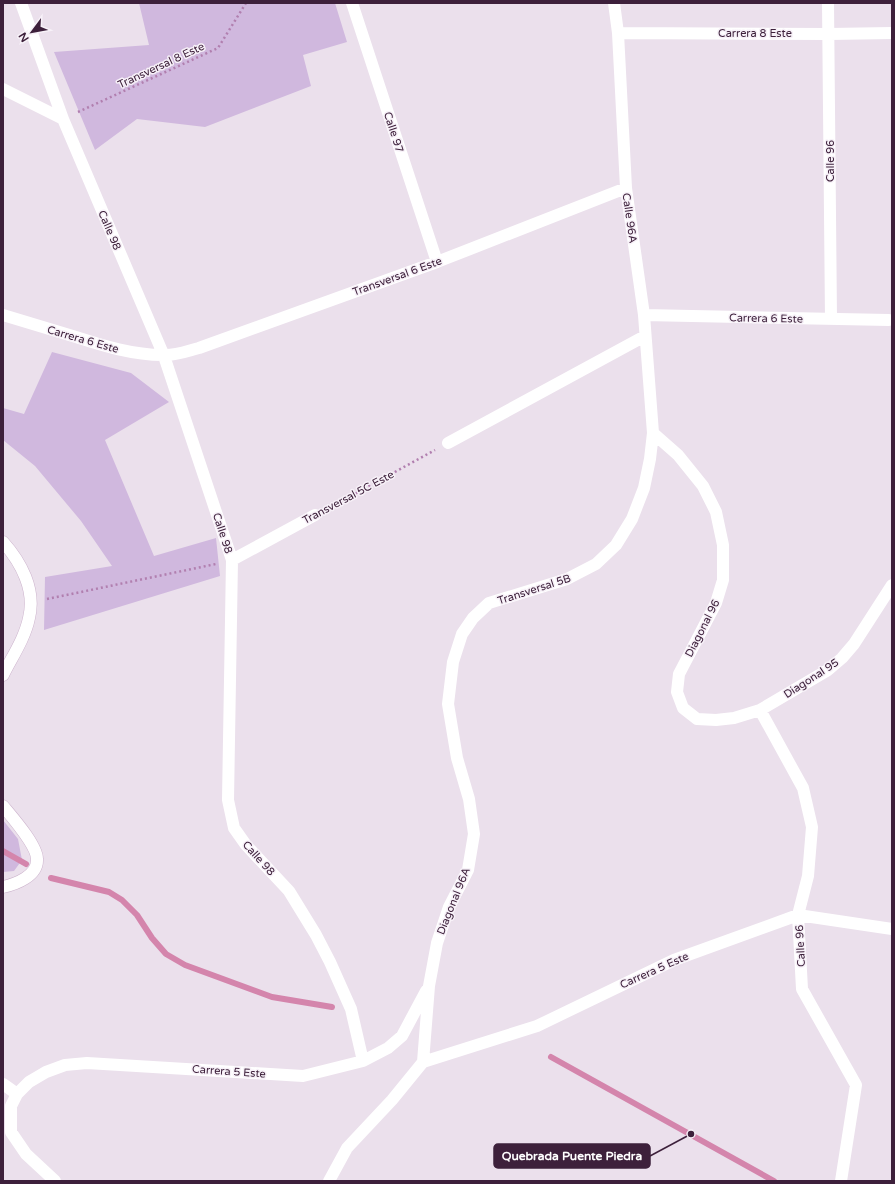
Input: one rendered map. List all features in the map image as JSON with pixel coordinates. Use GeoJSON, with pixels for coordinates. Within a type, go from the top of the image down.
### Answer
{"type":"FeatureCollection","features":[{"type":"Feature","properties":{"kind":"street","name":"Calle 98"},"geometry":{"type":"LineString","coordinates":[[21,3],[63,119],[164,356],[232,560],[228,800],[234,828],[246,845],[289,891],[316,935],[351,1009],[363,1061]]}},
{"type":"Feature","properties":{"kind":"street","name":"Calle 97"},"geometry":{"type":"LineString","coordinates":[[352,3],[437,262]]}},
{"type":"Feature","properties":{"kind":"street","name":"Calle 96A"},"geometry":{"type":"LineString","coordinates":[[614,3],[618,33],[626,188],[644,315],[653,433]]}},
{"type":"Feature","properties":{"kind":"street","name":"Calle 96"},"geometry":{"type":"LineString","coordinates":[[828,3],[831,319]]}},
{"type":"Feature","properties":{"kind":"street","name":"Carrera 8 Este"},"geometry":{"type":"LineString","coordinates":[[618,33],[892,33]]}},
{"type":"Feature","properties":{"kind":"street"},"geometry":{"type":"LineString","coordinates":[[3,89],[63,119]]}},
{"type":"Feature","properties":{"kind":"street","name":"Transversal 6 Este"},"geometry":{"type":"LineString","coordinates":[[164,356],[199,348],[437,262],[626,188]]}},
{"type":"Feature","properties":{"kind":"street","name":"Carrera 6 Este"},"geometry":{"type":"LineString","coordinates":[[3,315],[102,345],[144,354],[164,356]]}},
{"type":"Feature","properties":{"kind":"street","name":"Carrera 6 Este"},"geometry":{"type":"LineString","coordinates":[[644,315],[889,320]]}},
{"type":"Feature","properties":{"kind":"street"},"geometry":{"type":"LineString","coordinates":[[448,443],[645,336]]}},
{"type":"Feature","properties":{"kind":"street","name":"Transversal 5B"},"geometry":{"type":"LineString","coordinates":[[453,662],[462,634],[473,618],[489,603],[567,580],[596,564],[616,545],[632,519],[644,488],[650,459],[653,433]]}},
{"type":"Feature","properties":{"kind":"street","name":"Diagonal 96"},"geometry":{"type":"LineString","coordinates":[[653,433],[678,455],[703,486],[716,512],[723,545],[723,580],[716,603],[678,674],[677,692],[683,708],[697,719]]}},
{"type":"Feature","properties":{"kind":"street","name":"Transversal 5C Este"},"geometry":{"type":"LineString","coordinates":[[232,560],[316,515]]}},
{"type":"Feature","properties":{"kind":"street"},"geometry":{"type":"LineString","coordinates":[[3,542],[11,551],[25,573],[32,602],[30,618],[3,674]]}},
{"type":"Feature","properties":{"kind":"street","name":"Diagonal 95"},"geometry":{"type":"LineString","coordinates":[[697,719],[716,720],[734,718],[760,710],[828,670],[842,658],[854,644],[891,588]]}},
{"type":"Feature","properties":{"kind":"street","name":"Diagonal 96A"},"geometry":{"type":"LineString","coordinates":[[423,1062],[429,986],[437,943],[449,907],[468,870],[474,834],[469,799],[457,758],[448,704],[453,662]]}},
{"type":"Feature","properties":{"kind":"street","name":"Calle 96"},"geometry":{"type":"LineString","coordinates":[[760,710],[803,788],[812,826],[808,876],[798,915],[802,989],[856,1085],[841,1181]]}},
{"type":"Feature","properties":{"kind":"street"},"geometry":{"type":"LineString","coordinates":[[3,806],[25,834],[38,859],[35,867],[28,876],[22,880],[3,887]]}},
{"type":"Feature","properties":{"kind":"street","name":"Carrera 5 Este"},"geometry":{"type":"LineString","coordinates":[[423,1062],[537,1026],[674,960],[798,915],[892,929]]}},
{"type":"Feature","properties":{"kind":"street","name":"Carrera 5 Este"},"geometry":{"type":"LineString","coordinates":[[17,1094],[29,1082],[46,1072],[65,1065],[87,1062],[303,1076],[363,1061],[388,1048],[402,1036],[429,986]]}},
{"type":"Feature","properties":{"kind":"street"},"geometry":{"type":"LineString","coordinates":[[329,1181],[347,1148],[392,1100],[423,1062]]}},
{"type":"Feature","properties":{"kind":"street"},"geometry":{"type":"LineString","coordinates":[[3,1084],[17,1094],[11,1106],[12,1132],[26,1154],[56,1181]]}},
{"type":"Feature","properties":{"kind":"path","name":"Transversal 8 Este"},"geometry":{"type":"LineString","coordinates":[[63,119],[218,48],[246,3]]}},
{"type":"Feature","properties":{"kind":"path","name":"Transversal 5C Este"},"geometry":{"type":"LineString","coordinates":[[316,515],[448,443]]}},
{"type":"Feature","properties":{"kind":"path"},"geometry":{"type":"LineString","coordinates":[[32,602],[232,560]]}},
{"type":"Feature","properties":{"kind":"shaded area"},"geometry":{"type":"Polygon","coordinates":[[[139,3],[335,3],[347,42],[303,55],[311,86],[205,127],[137,119],[95,150],[54,52],[149,45],[139,3]]]}},
{"type":"Feature","properties":{"kind":"shaded area"},"geometry":{"type":"Polygon","coordinates":[[[52,352],[131,373],[169,402],[105,440],[154,556],[216,538],[220,576],[44,630],[45,577],[112,566],[81,521],[35,466],[3,440],[3,408],[24,414],[52,352]]]}},
{"type":"Feature","properties":{"kind":"shaded area"},"geometry":{"type":"Polygon","coordinates":[[[3,820],[18,839],[22,860],[14,871],[3,872],[3,820]]]}},
{"type":"Feature","properties":{"kind":"waterway"},"geometry":{"type":"LineString","coordinates":[[3,851],[26,864]]}},
{"type":"Feature","properties":{"kind":"waterway"},"geometry":{"type":"LineString","coordinates":[[51,878],[109,892],[122,900],[137,915],[152,938],[166,954],[185,965],[272,997],[332,1007]]}},
{"type":"Feature","properties":{"kind":"waterway"},"geometry":{"type":"LineString","coordinates":[[551,1057],[774,1181]]}},
{"type":"Feature","properties":{"kind":"place","name":"Quebrada Puente Piedra"},"geometry":{"type":"Point","coordinates":[691,1134]}}]}
